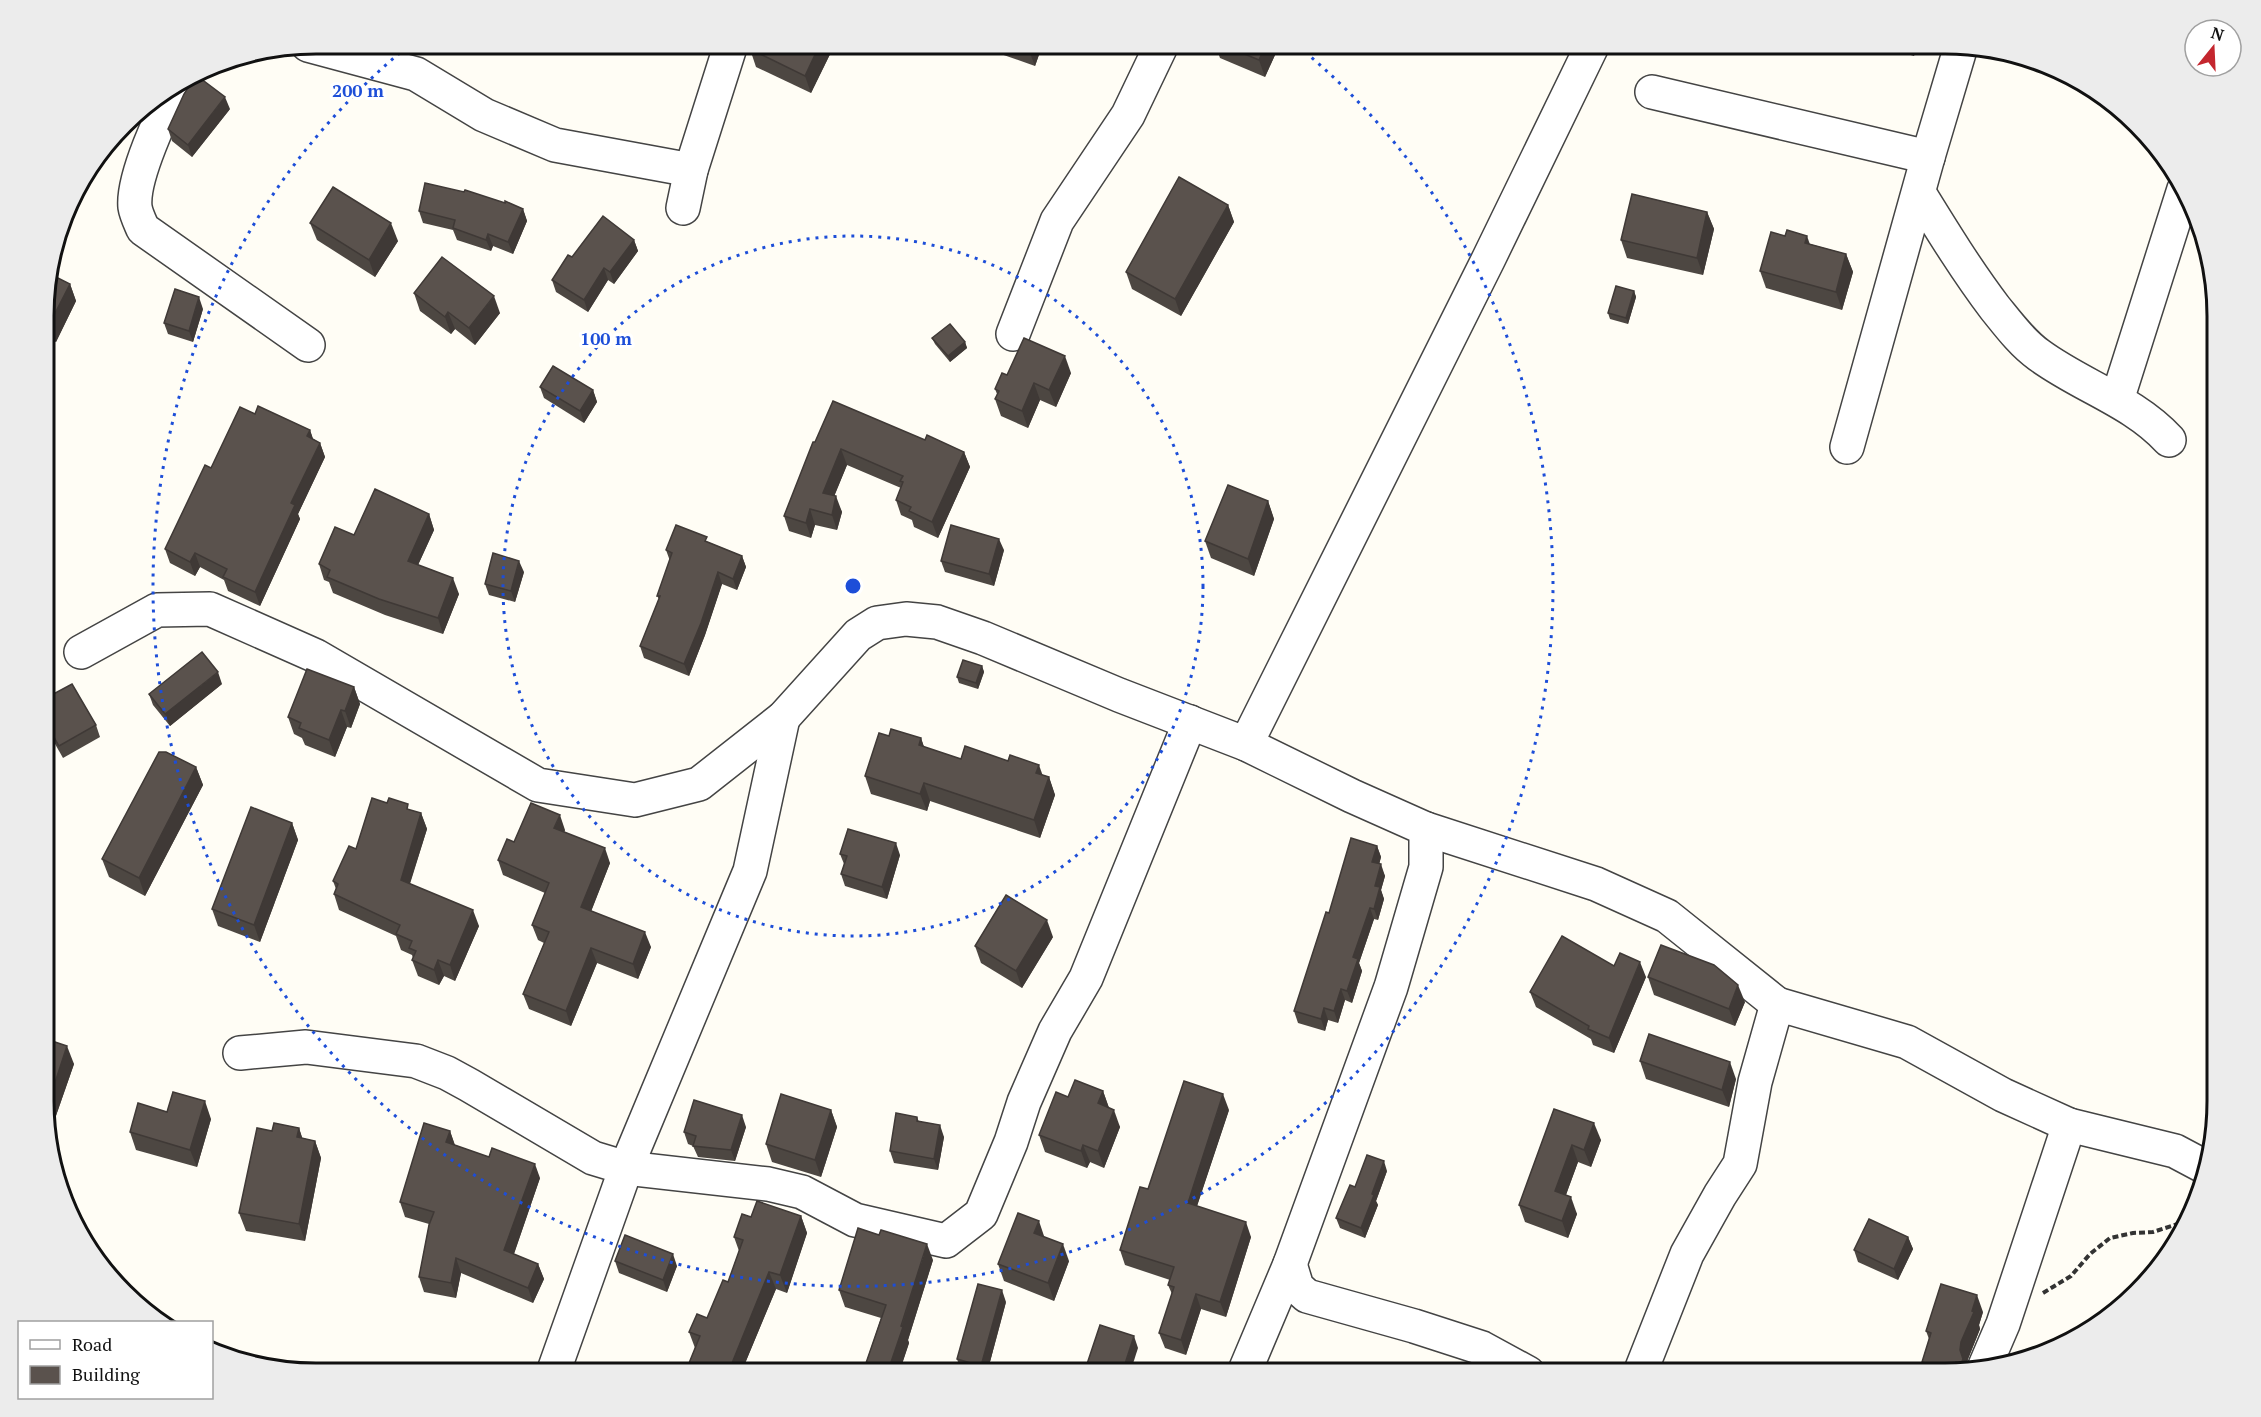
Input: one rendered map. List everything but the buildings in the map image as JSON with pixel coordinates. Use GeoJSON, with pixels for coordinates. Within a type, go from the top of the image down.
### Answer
{"type":"FeatureCollection","features":[{"type":"Feature","properties":{"kind":"street"},"geometry":{"type":"LineString","coordinates":[[342,54],[416,74],[484,115],[555,145],[691,170]]}},
{"type":"Feature","properties":{"kind":"street"},"geometry":{"type":"LineString","coordinates":[[682,208],[691,170],[728,54]]}},
{"type":"Feature","properties":{"kind":"street"},"geometry":{"type":"LineString","coordinates":[[1013,334],[1057,221],[1128,115],[1157,54]]}},
{"type":"Feature","properties":{"kind":"street"},"geometry":{"type":"LineString","coordinates":[[1246,744],[1489,258],[1588,54]]}},
{"type":"Feature","properties":{"kind":"street"},"geometry":{"type":"LineString","coordinates":[[1847,447],[1958,55]]}},
{"type":"Feature","properties":{"kind":"street"},"geometry":{"type":"LineString","coordinates":[[1652,92],[1928,157]]}},
{"type":"Feature","properties":{"kind":"street"},"geometry":{"type":"LineString","coordinates":[[171,97],[162,113],[135,188],[135,209],[143,229],[308,345]]}},
{"type":"Feature","properties":{"kind":"street"},"geometry":{"type":"LineString","coordinates":[[1919,193],[1949,242],[2011,328],[2037,354],[2154,424],[2169,440]]}},
{"type":"Feature","properties":{"kind":"street"},"geometry":{"type":"LineString","coordinates":[[2117,400],[2180,201]]}},
{"type":"Feature","properties":{"kind":"street"},"geometry":{"type":"LineString","coordinates":[[81,652],[158,610],[210,609],[316,656],[538,785],[635,800],[699,784],[783,718],[858,635],[877,624],[906,618],[937,622],[983,638],[1246,744],[1426,830],[1596,884],[1667,916],[1777,1004],[1907,1042],[2003,1095],[2069,1125],[2175,1151],[2199,1164]]}},
{"type":"Feature","properties":{"kind":"street"},"geometry":{"type":"LineString","coordinates":[[557,1363],[626,1168],[750,871],[783,718]]}},
{"type":"Feature","properties":{"kind":"street"},"geometry":{"type":"LineString","coordinates":[[240,1053],[306,1047],[416,1061],[447,1073],[469,1085],[592,1158],[626,1168],[768,1184],[802,1192],[855,1220],[946,1241],[981,1214],[1011,1142],[1024,1102],[1055,1031],[1086,978],[1190,722]]}},
{"type":"Feature","properties":{"kind":"street"},"geometry":{"type":"LineString","coordinates":[[1248,1363],[1290,1264],[1391,987],[1426,867],[1426,830]]}},
{"type":"Feature","properties":{"kind":"street"},"geometry":{"type":"LineString","coordinates":[[1644,1363],[1686,1254],[1740,1164],[1755,1082],[1777,1004]]}},
{"type":"Feature","properties":{"kind":"street"},"geometry":{"type":"LineString","coordinates":[[1988,1359],[2002,1324],[2069,1125]]}},
{"type":"Feature","properties":{"kind":"street"},"geometry":{"type":"LineString","coordinates":[[1290,1264],[1297,1287],[1307,1296],[1482,1348],[1510,1363]]}},
{"type":"Feature","properties":{"kind":"path"},"geometry":{"type":"LineString","coordinates":[[2042,1293],[2071,1276],[2090,1254],[2110,1238],[2153,1232],[2176,1225]]}}]}
